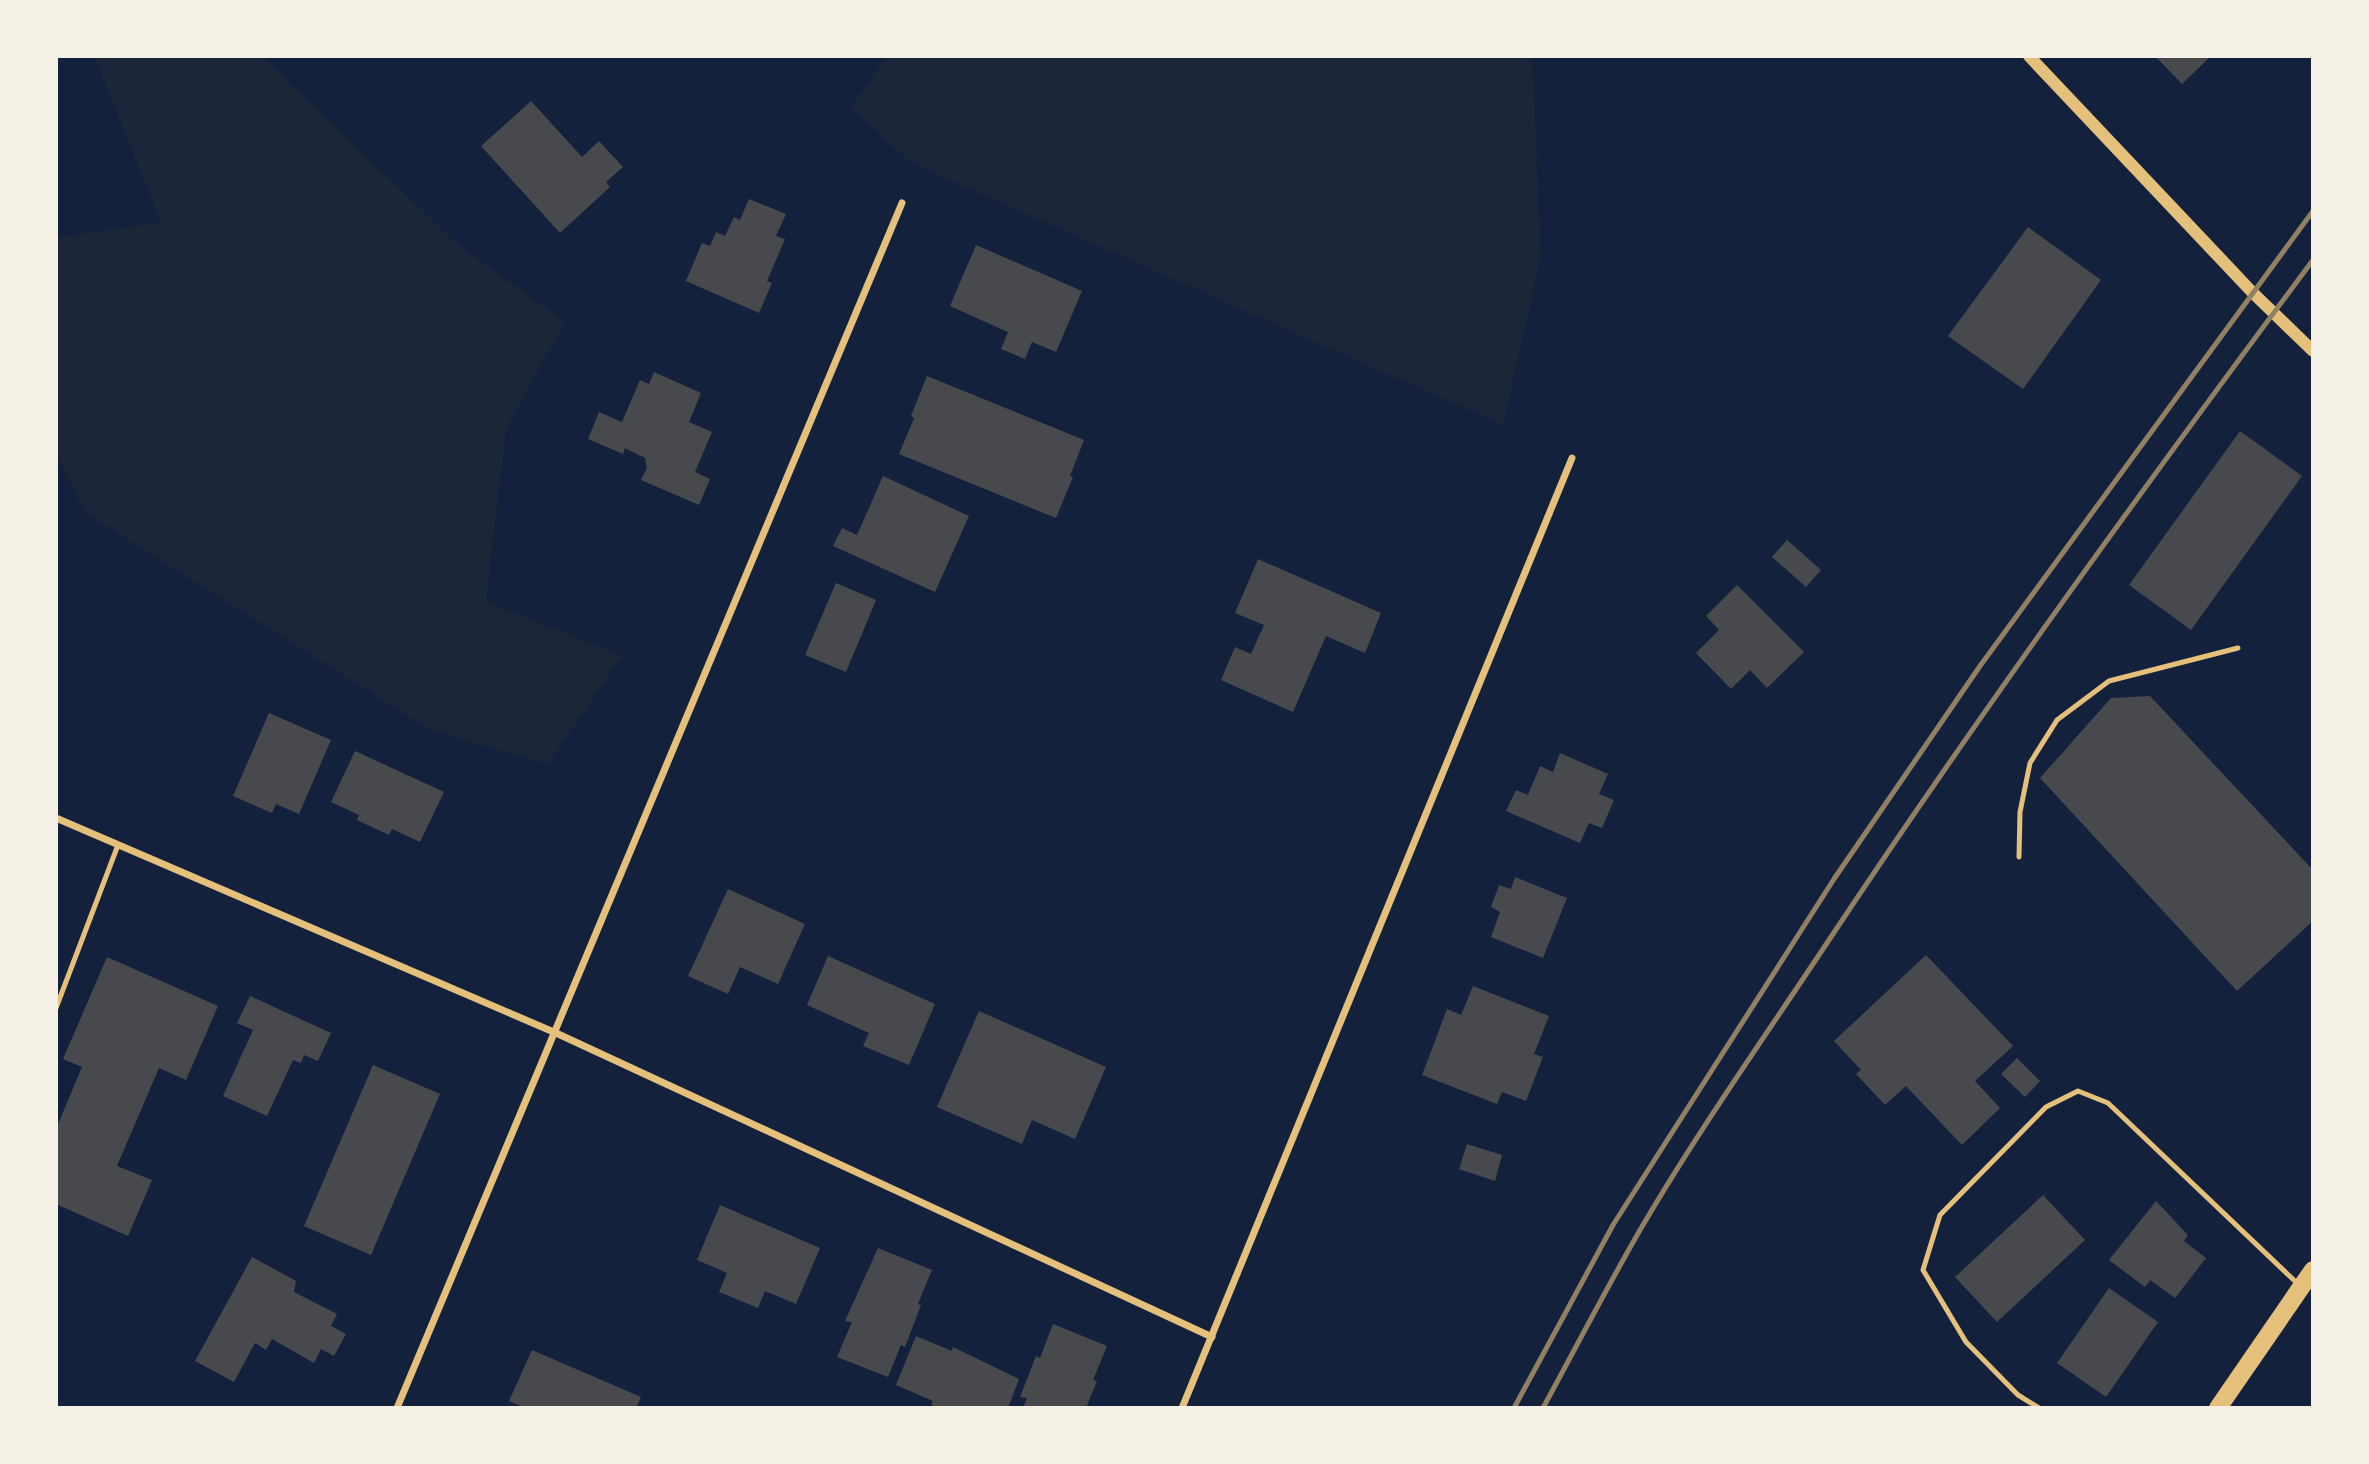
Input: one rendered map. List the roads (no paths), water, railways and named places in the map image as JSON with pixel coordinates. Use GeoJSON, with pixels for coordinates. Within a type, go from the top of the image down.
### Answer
{"type":"FeatureCollection","features":[{"type":"Feature","properties":{"kind":"main road"},"geometry":{"type":"LineString","coordinates":[[2218,1408],[2313,1270]]}},
{"type":"Feature","properties":{"kind":"street"},"geometry":{"type":"LineString","coordinates":[[2029,56],[2252,292],[2313,351]]}},
{"type":"Feature","properties":{"kind":"street"},"geometry":{"type":"LineString","coordinates":[[397,1408],[902,203]]}},
{"type":"Feature","properties":{"kind":"street"},"geometry":{"type":"LineString","coordinates":[[1182,1408],[1572,458]]}},
{"type":"Feature","properties":{"kind":"street"},"geometry":{"type":"LineString","coordinates":[[56,818],[556,1033],[1212,1337]]}},
{"type":"Feature","properties":{"kind":"lane"},"geometry":{"type":"LineString","coordinates":[[2020,858],[2020,812],[2030,763],[2057,720],[2109,681],[2238,648]]}},
{"type":"Feature","properties":{"kind":"lane"},"geometry":{"type":"LineString","coordinates":[[56,1008],[118,845]]}},
{"type":"Feature","properties":{"kind":"lane"},"geometry":{"type":"LineString","coordinates":[[2039,1408],[2018,1395],[1966,1342],[1923,1270],[1940,1215],[2046,1107],[2078,1091],[2108,1103],[2301,1287]]}},
{"type":"Feature","properties":{"kind":"railway"},"geometry":{"type":"LineString","coordinates":[[1514,1408],[1613,1225],[1834,879],[1980,666],[2313,211]]}},
{"type":"Feature","properties":{"kind":"railway"},"geometry":{"type":"LineString","coordinates":[[1543,1408],[1636,1237],[1682,1161],[1887,853],[2128,512],[2313,260]]}}]}
